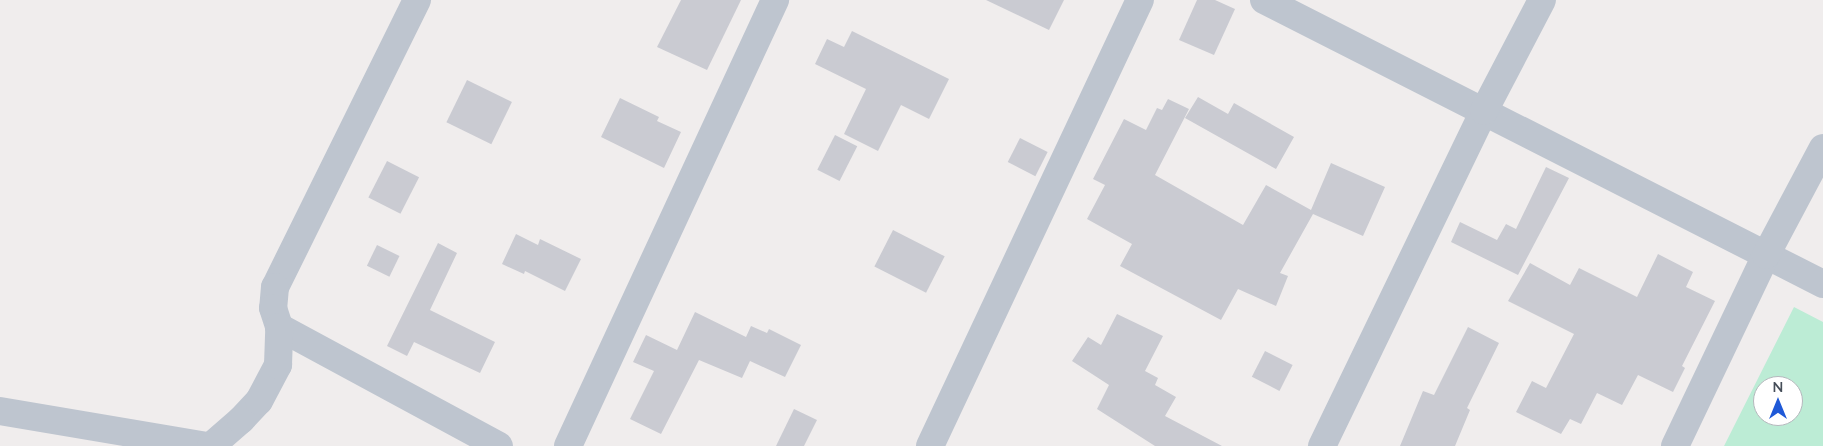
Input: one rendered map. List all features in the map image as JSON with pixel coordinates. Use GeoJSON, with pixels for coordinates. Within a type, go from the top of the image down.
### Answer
{"type":"FeatureCollection","features":[{"type":"Feature","properties":{"kind":"street"},"geometry":{"type":"LineString","coordinates":[[0,411],[209,446],[242,420],[259,401],[278,366],[279,328],[273,308],[275,286],[417,0]]}},
{"type":"Feature","properties":{"kind":"street"},"geometry":{"type":"LineString","coordinates":[[568,446],[776,0]]}},
{"type":"Feature","properties":{"kind":"street"},"geometry":{"type":"LineString","coordinates":[[930,446],[1140,0]]}},
{"type":"Feature","properties":{"kind":"street"},"geometry":{"type":"LineString","coordinates":[[1264,0],[1823,284]]}},
{"type":"Feature","properties":{"kind":"street"},"geometry":{"type":"LineString","coordinates":[[1322,446],[1484,112],[1542,0]]}},
{"type":"Feature","properties":{"kind":"street"},"geometry":{"type":"LineString","coordinates":[[1675,446],[1766,255],[1823,148]]}},
{"type":"Feature","properties":{"kind":"street"},"geometry":{"type":"LineString","coordinates":[[279,328],[490,445]]}},
{"type":"Feature","properties":{"kind":"green space"},"geometry":{"type":"Polygon","coordinates":[[[1794,307],[1823,322],[1823,446],[1724,446],[1753,388],[1753,426],[1803,426],[1803,376],[1759,376],[1794,307]]]}},
{"type":"Feature","properties":{"kind":"building"},"geometry":{"type":"Polygon","coordinates":[[[681,0],[741,0],[707,70],[657,47],[681,0]]]}},
{"type":"Feature","properties":{"kind":"building"},"geometry":{"type":"Polygon","coordinates":[[[986,0],[1064,0],[1049,30],[986,0]]]}},
{"type":"Feature","properties":{"kind":"building"},"geometry":{"type":"Polygon","coordinates":[[[1197,0],[1215,0],[1235,9],[1214,55],[1179,40],[1197,0]]]}},
{"type":"Feature","properties":{"kind":"building"},"geometry":{"type":"Polygon","coordinates":[[[852,31],[949,79],[929,119],[901,105],[878,151],[844,134],[866,89],[815,64],[827,39],[844,47],[852,31]]]}},
{"type":"Feature","properties":{"kind":"building"},"geometry":{"type":"Polygon","coordinates":[[[467,80],[512,102],[491,144],[446,122],[467,80]]]}},
{"type":"Feature","properties":{"kind":"building"},"geometry":{"type":"Polygon","coordinates":[[[1198,97],[1228,114],[1234,103],[1294,137],[1276,169],[1185,118],[1198,97]]]}},
{"type":"Feature","properties":{"kind":"building"},"geometry":{"type":"Polygon","coordinates":[[[620,98],[659,117],[657,121],[681,132],[664,168],[601,137],[620,98]]]}},
{"type":"Feature","properties":{"kind":"building"},"geometry":{"type":"Polygon","coordinates":[[[1168,99],[1189,109],[1155,175],[1243,225],[1266,185],[1311,210],[1331,163],[1385,187],[1363,236],[1313,214],[1280,273],[1288,276],[1276,306],[1238,289],[1221,320],[1120,266],[1132,244],[1087,219],[1105,185],[1093,179],[1124,119],[1146,130],[1157,108],[1162,110],[1168,99]]]}},
{"type":"Feature","properties":{"kind":"building"},"geometry":{"type":"Polygon","coordinates":[[[835,135],[857,146],[840,181],[817,170],[835,135]]]}},
{"type":"Feature","properties":{"kind":"building"},"geometry":{"type":"Polygon","coordinates":[[[1020,138],[1048,152],[1035,176],[1008,162],[1020,138]]]}},
{"type":"Feature","properties":{"kind":"building"},"geometry":{"type":"Polygon","coordinates":[[[387,161],[419,177],[400,214],[368,198],[387,161]]]}},
{"type":"Feature","properties":{"kind":"building"},"geometry":{"type":"Polygon","coordinates":[[[1546,167],[1569,178],[1518,275],[1451,242],[1460,222],[1497,240],[1506,224],[1516,229],[1546,167]]]}},
{"type":"Feature","properties":{"kind":"building"},"geometry":{"type":"Polygon","coordinates":[[[893,230],[945,256],[926,293],[874,267],[893,230]]]}},
{"type":"Feature","properties":{"kind":"building"},"geometry":{"type":"Polygon","coordinates":[[[516,234],[538,245],[540,239],[581,259],[565,291],[525,271],[524,274],[502,264],[516,234]]]}},
{"type":"Feature","properties":{"kind":"building"},"geometry":{"type":"Polygon","coordinates":[[[438,243],[457,253],[430,310],[495,342],[480,373],[414,342],[407,356],[387,346],[438,243]]]}},
{"type":"Feature","properties":{"kind":"building"},"geometry":{"type":"Polygon","coordinates":[[[377,245],[399,256],[389,277],[367,266],[377,245]]]}},
{"type":"Feature","properties":{"kind":"building"},"geometry":{"type":"Polygon","coordinates":[[[1658,254],[1693,272],[1686,287],[1715,301],[1682,366],[1685,368],[1673,392],[1638,375],[1622,405],[1597,393],[1581,424],[1570,419],[1561,434],[1516,412],[1532,381],[1546,388],[1574,334],[1508,301],[1530,263],[1570,285],[1579,268],[1637,297],[1658,254]]]}},
{"type":"Feature","properties":{"kind":"building"},"geometry":{"type":"Polygon","coordinates":[[[695,312],[746,337],[751,326],[767,333],[769,329],[801,345],[785,377],[750,361],[742,378],[699,360],[661,434],[630,419],[654,371],[633,362],[646,335],[677,350],[695,312]]]}},
{"type":"Feature","properties":{"kind":"building"},"geometry":{"type":"Polygon","coordinates":[[[1117,314],[1163,336],[1145,371],[1158,378],[1155,385],[1176,397],[1165,416],[1222,446],[1155,446],[1097,409],[1109,385],[1072,361],[1088,337],[1101,345],[1117,314]]]}},
{"type":"Feature","properties":{"kind":"building"},"geometry":{"type":"Polygon","coordinates":[[[1468,327],[1499,343],[1467,408],[1470,410],[1455,446],[1400,446],[1423,391],[1434,395],[1468,327]]]}},
{"type":"Feature","properties":{"kind":"building"},"geometry":{"type":"Polygon","coordinates":[[[1265,351],[1293,365],[1279,391],[1252,377],[1265,351]]]}},
{"type":"Feature","properties":{"kind":"building"},"geometry":{"type":"Polygon","coordinates":[[[794,409],[817,420],[804,446],[776,446],[794,409]]]}}]}
